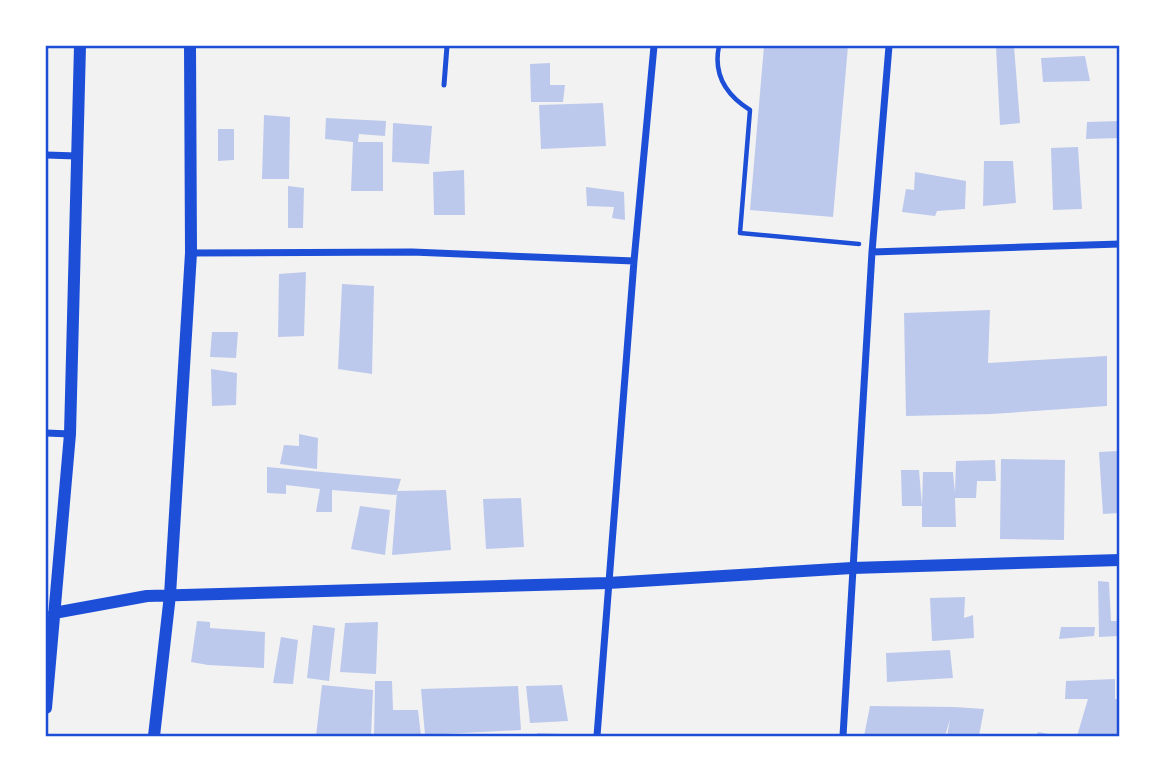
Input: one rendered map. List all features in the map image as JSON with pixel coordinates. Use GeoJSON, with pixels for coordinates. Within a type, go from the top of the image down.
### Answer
{"type":"FeatureCollection","features":[{"type":"Feature","properties":{"kind":"street"},"geometry":{"type":"LineString","coordinates":[[46,708],[49,633],[54,614],[70,434],[80,46]]}},
{"type":"Feature","properties":{"kind":"street"},"geometry":{"type":"LineString","coordinates":[[154,737],[170,595],[191,253],[190,46]]}},
{"type":"Feature","properties":{"kind":"street"},"geometry":{"type":"LineString","coordinates":[[597,737],[634,261],[654,46]]}},
{"type":"Feature","properties":{"kind":"street"},"geometry":{"type":"LineString","coordinates":[[843,737],[872,252],[889,46]]}},
{"type":"Feature","properties":{"kind":"street"},"geometry":{"type":"LineString","coordinates":[[46,155],[77,156]]}},
{"type":"Feature","properties":{"kind":"street"},"geometry":{"type":"LineString","coordinates":[[872,252],[1119,244]]}},
{"type":"Feature","properties":{"kind":"street"},"geometry":{"type":"LineString","coordinates":[[191,253],[412,252],[634,261]]}},
{"type":"Feature","properties":{"kind":"street"},"geometry":{"type":"LineString","coordinates":[[46,433],[70,434]]}},
{"type":"Feature","properties":{"kind":"street"},"geometry":{"type":"LineString","coordinates":[[54,614],[147,596],[608,583],[852,568],[1119,560]]}},
{"type":"Feature","properties":{"kind":"lane"},"geometry":{"type":"LineString","coordinates":[[444,85],[447,46]]}},
{"type":"Feature","properties":{"kind":"path"},"geometry":{"type":"LineString","coordinates":[[719,46],[719,76],[727,91],[750,110],[740,233],[859,244]]}},
{"type":"Feature","properties":{"kind":"building"},"geometry":{"type":"Polygon","coordinates":[[[764,46],[848,46],[833,217],[750,210],[764,46]]]}},
{"type":"Feature","properties":{"kind":"building"},"geometry":{"type":"Polygon","coordinates":[[[996,46],[1014,46],[1020,123],[1000,125],[996,46]]]}},
{"type":"Feature","properties":{"kind":"building"},"geometry":{"type":"Polygon","coordinates":[[[1085,56],[1090,81],[1043,82],[1041,58],[1085,56]]]}},
{"type":"Feature","properties":{"kind":"building"},"geometry":{"type":"Polygon","coordinates":[[[550,63],[550,85],[565,85],[563,102],[531,102],[530,64],[550,63]]]}},
{"type":"Feature","properties":{"kind":"building"},"geometry":{"type":"Polygon","coordinates":[[[603,103],[606,146],[541,149],[539,105],[603,103]]]}},
{"type":"Feature","properties":{"kind":"building"},"geometry":{"type":"Polygon","coordinates":[[[264,115],[290,117],[289,179],[262,179],[264,115]]]}},
{"type":"Feature","properties":{"kind":"building"},"geometry":{"type":"Polygon","coordinates":[[[326,118],[386,121],[385,136],[359,134],[358,142],[383,142],[383,191],[351,191],[353,142],[325,139],[326,118]]]}},
{"type":"Feature","properties":{"kind":"building"},"geometry":{"type":"Polygon","coordinates":[[[1119,121],[1119,138],[1086,139],[1087,122],[1119,121]]]}},
{"type":"Feature","properties":{"kind":"building"},"geometry":{"type":"Polygon","coordinates":[[[393,123],[432,126],[429,164],[392,162],[393,123]]]}},
{"type":"Feature","properties":{"kind":"building"},"geometry":{"type":"Polygon","coordinates":[[[218,129],[234,129],[234,160],[218,161],[218,129]]]}},
{"type":"Feature","properties":{"kind":"building"},"geometry":{"type":"Polygon","coordinates":[[[1078,147],[1082,209],[1053,210],[1051,148],[1078,147]]]}},
{"type":"Feature","properties":{"kind":"building"},"geometry":{"type":"Polygon","coordinates":[[[984,161],[1013,161],[1016,203],[983,206],[984,161]]]}},
{"type":"Feature","properties":{"kind":"building"},"geometry":{"type":"Polygon","coordinates":[[[464,170],[465,215],[434,215],[433,172],[464,170]]]}},
{"type":"Feature","properties":{"kind":"building"},"geometry":{"type":"Polygon","coordinates":[[[915,172],[966,181],[965,209],[937,211],[935,216],[902,212],[906,189],[914,190],[915,172]]]}},
{"type":"Feature","properties":{"kind":"building"},"geometry":{"type":"Polygon","coordinates":[[[288,186],[304,188],[303,228],[288,228],[288,186]]]}},
{"type":"Feature","properties":{"kind":"building"},"geometry":{"type":"Polygon","coordinates":[[[586,187],[624,192],[625,220],[612,218],[614,207],[587,206],[586,187]]]}},
{"type":"Feature","properties":{"kind":"building"},"geometry":{"type":"Polygon","coordinates":[[[306,272],[304,336],[278,337],[279,274],[306,272]]]}},
{"type":"Feature","properties":{"kind":"building"},"geometry":{"type":"Polygon","coordinates":[[[342,284],[374,286],[372,374],[338,369],[342,284]]]}},
{"type":"Feature","properties":{"kind":"building"},"geometry":{"type":"Polygon","coordinates":[[[990,310],[988,363],[1107,356],[1107,406],[992,414],[906,416],[904,313],[990,310]]]}},
{"type":"Feature","properties":{"kind":"building"},"geometry":{"type":"Polygon","coordinates":[[[212,332],[238,332],[236,358],[210,357],[212,332]]]}},
{"type":"Feature","properties":{"kind":"building"},"geometry":{"type":"Polygon","coordinates":[[[211,369],[237,373],[236,405],[212,406],[211,369]]]}},
{"type":"Feature","properties":{"kind":"building"},"geometry":{"type":"Polygon","coordinates":[[[299,434],[318,438],[317,469],[280,464],[284,445],[299,446],[299,434]]]}},
{"type":"Feature","properties":{"kind":"building"},"geometry":{"type":"Polygon","coordinates":[[[1119,451],[1119,513],[1103,514],[1099,452],[1119,451]]]}},
{"type":"Feature","properties":{"kind":"building"},"geometry":{"type":"Polygon","coordinates":[[[1001,459],[1065,460],[1064,540],[1000,539],[1001,459]]]}},
{"type":"Feature","properties":{"kind":"building"},"geometry":{"type":"Polygon","coordinates":[[[995,460],[996,481],[977,481],[976,498],[955,498],[956,527],[922,527],[923,472],[953,472],[955,493],[956,461],[995,460]]]}},
{"type":"Feature","properties":{"kind":"building"},"geometry":{"type":"Polygon","coordinates":[[[267,467],[401,479],[396,495],[332,490],[332,512],[316,512],[320,489],[286,485],[286,494],[267,493],[267,467]]]}},
{"type":"Feature","properties":{"kind":"building"},"geometry":{"type":"Polygon","coordinates":[[[901,470],[919,470],[922,506],[902,506],[901,470]]]}},
{"type":"Feature","properties":{"kind":"building"},"geometry":{"type":"Polygon","coordinates":[[[446,490],[451,550],[392,555],[397,491],[446,490]]]}},
{"type":"Feature","properties":{"kind":"building"},"geometry":{"type":"Polygon","coordinates":[[[521,498],[524,547],[486,549],[483,499],[521,498]]]}},
{"type":"Feature","properties":{"kind":"building"},"geometry":{"type":"Polygon","coordinates":[[[360,506],[390,510],[385,555],[351,549],[360,506]]]}},
{"type":"Feature","properties":{"kind":"building"},"geometry":{"type":"Polygon","coordinates":[[[1098,581],[1109,582],[1111,621],[1119,621],[1119,636],[1099,637],[1098,581]]]}},
{"type":"Feature","properties":{"kind":"building"},"geometry":{"type":"Polygon","coordinates":[[[965,597],[964,618],[973,615],[974,638],[932,641],[930,598],[965,597]]]}},
{"type":"Feature","properties":{"kind":"building"},"geometry":{"type":"Polygon","coordinates":[[[197,621],[210,622],[210,628],[265,632],[264,668],[191,662],[197,621]]]}},
{"type":"Feature","properties":{"kind":"building"},"geometry":{"type":"Polygon","coordinates":[[[378,622],[376,674],[340,672],[345,623],[378,622]]]}},
{"type":"Feature","properties":{"kind":"building"},"geometry":{"type":"Polygon","coordinates":[[[313,625],[335,628],[329,681],[307,678],[313,625]]]}},
{"type":"Feature","properties":{"kind":"building"},"geometry":{"type":"Polygon","coordinates":[[[1061,627],[1095,627],[1094,636],[1059,639],[1061,627]]]}},
{"type":"Feature","properties":{"kind":"building"},"geometry":{"type":"Polygon","coordinates":[[[281,637],[298,640],[293,684],[273,683],[281,637]]]}},
{"type":"Feature","properties":{"kind":"building"},"geometry":{"type":"Polygon","coordinates":[[[950,650],[953,678],[887,682],[886,653],[950,650]]]}},
{"type":"Feature","properties":{"kind":"building"},"geometry":{"type":"Polygon","coordinates":[[[1115,679],[1115,699],[1119,699],[1117,736],[1077,736],[1088,699],[1065,699],[1066,681],[1115,679]]]}},
{"type":"Feature","properties":{"kind":"building"},"geometry":{"type":"Polygon","coordinates":[[[375,681],[392,681],[393,710],[418,710],[421,736],[374,736],[375,681]]]}},
{"type":"Feature","properties":{"kind":"building"},"geometry":{"type":"Polygon","coordinates":[[[322,685],[373,690],[371,736],[316,736],[322,685]]]}},
{"type":"Feature","properties":{"kind":"building"},"geometry":{"type":"Polygon","coordinates":[[[562,685],[568,721],[530,723],[526,686],[562,685]]]}},
{"type":"Feature","properties":{"kind":"building"},"geometry":{"type":"Polygon","coordinates":[[[518,686],[521,730],[425,735],[421,689],[518,686]]]}},
{"type":"Feature","properties":{"kind":"building"},"geometry":{"type":"Polygon","coordinates":[[[870,706],[984,709],[979,736],[947,736],[950,719],[945,736],[864,736],[870,706]]]}},
{"type":"Feature","properties":{"kind":"building"},"geometry":{"type":"Polygon","coordinates":[[[1038,732],[1054,735],[1036,736],[1038,732]]]}},
{"type":"Feature","properties":{"kind":"building"},"geometry":{"type":"Polygon","coordinates":[[[537,733],[562,734],[562,736],[537,736],[537,733]]]}}]}
